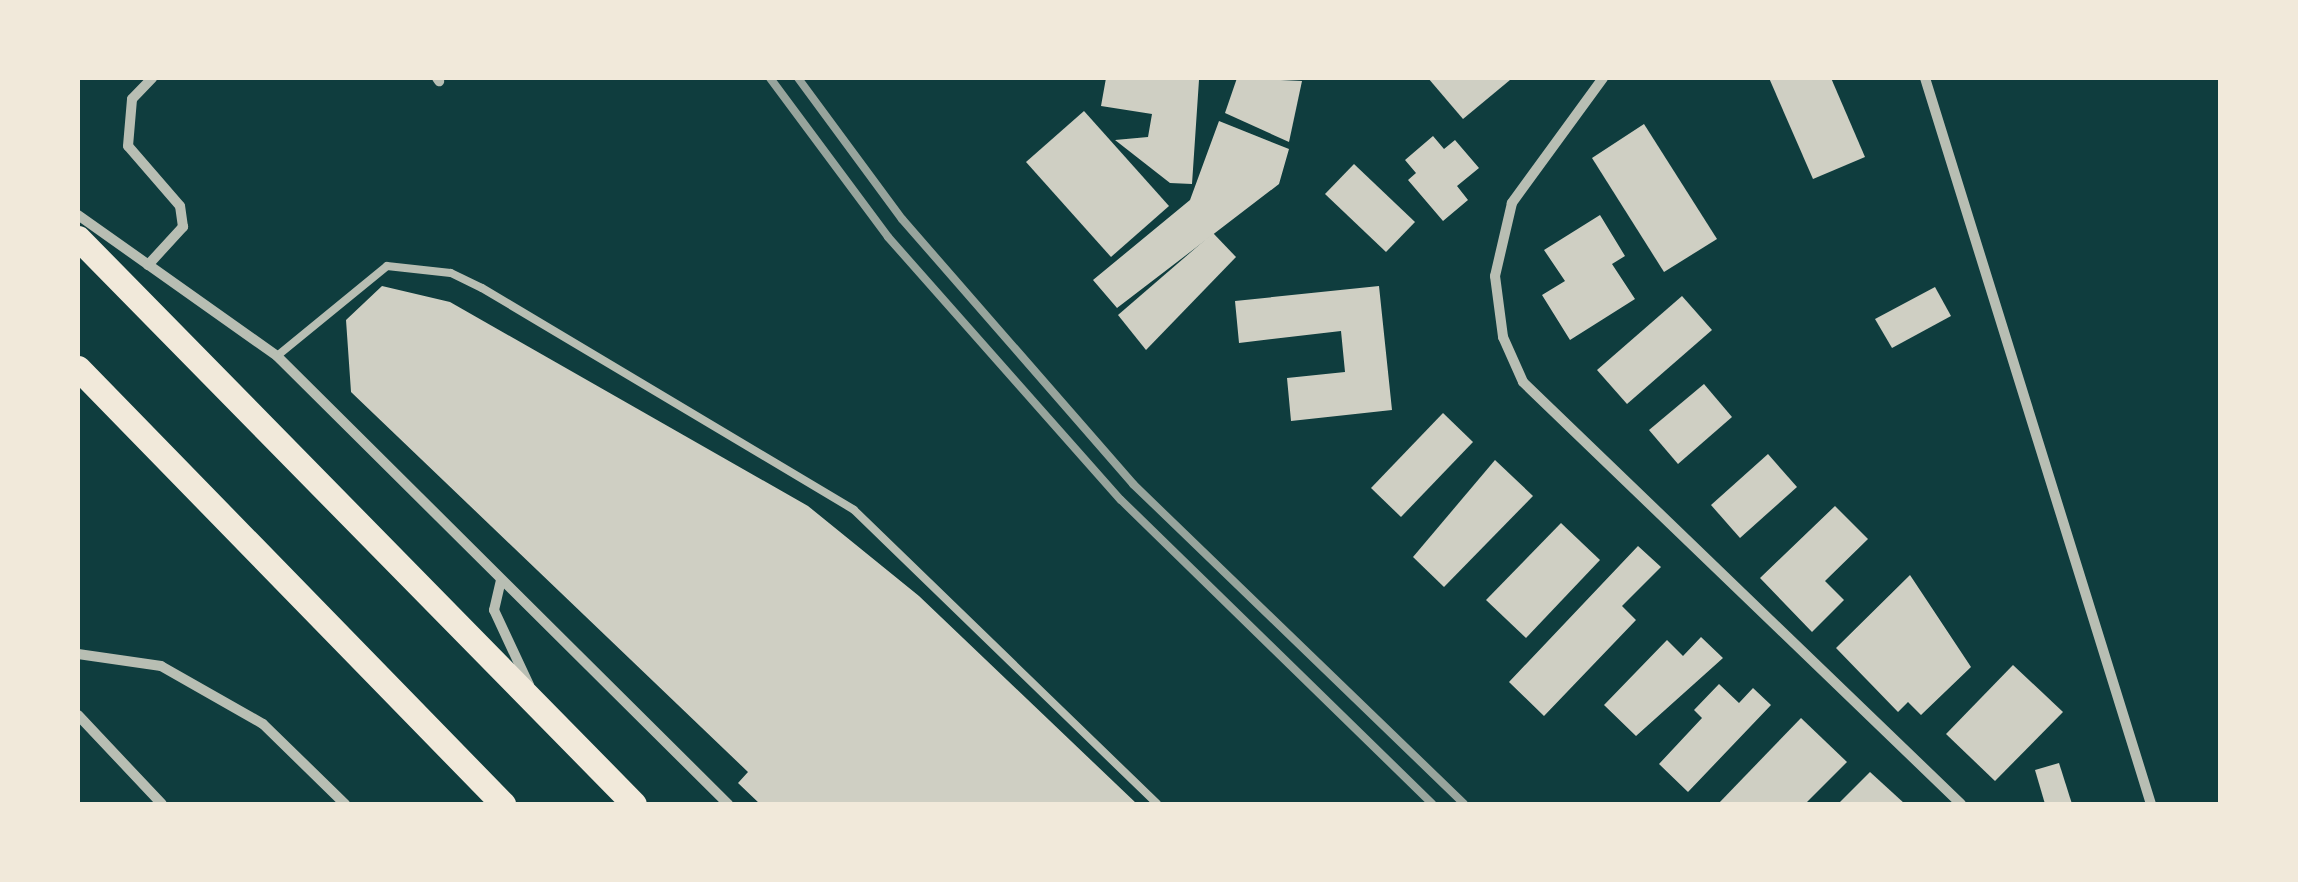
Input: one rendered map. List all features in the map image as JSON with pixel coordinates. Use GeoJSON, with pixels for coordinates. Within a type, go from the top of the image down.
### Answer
{"type":"FeatureCollection","features":[{"type":"Feature","properties":{"kind":"highway"},"geometry":{"type":"LineString","coordinates":[[78,238],[634,804]]}},
{"type":"Feature","properties":{"kind":"highway"},"geometry":{"type":"LineString","coordinates":[[78,368],[504,804]]}},
{"type":"Feature","properties":{"kind":"street"},"geometry":{"type":"LineString","coordinates":[[148,265],[183,227],[180,206],[128,146],[132,99],[152,78]]}},
{"type":"Feature","properties":{"kind":"street"},"geometry":{"type":"LineString","coordinates":[[1603,78],[1512,204],[1495,276],[1503,337],[1523,382],[1961,804]]}},
{"type":"Feature","properties":{"kind":"street"},"geometry":{"type":"LineString","coordinates":[[1925,78],[2151,804]]}},
{"type":"Feature","properties":{"kind":"street"},"geometry":{"type":"LineString","coordinates":[[78,215],[276,356],[728,804]]}},
{"type":"Feature","properties":{"kind":"street"},"geometry":{"type":"LineString","coordinates":[[501,580],[494,610],[536,700]]}},
{"type":"Feature","properties":{"kind":"street"},"geometry":{"type":"LineString","coordinates":[[78,654],[178,675],[262,724],[344,804]]}},
{"type":"Feature","properties":{"kind":"street"},"geometry":{"type":"LineString","coordinates":[[78,716],[162,804]]}},
{"type":"Feature","properties":{"kind":"lane"},"geometry":{"type":"LineString","coordinates":[[276,356],[386,266],[450,273],[482,288],[854,510],[1157,804]]}},
{"type":"Feature","properties":{"kind":"building"},"geometry":{"type":"Polygon","coordinates":[[[1106,78],[1199,80],[1192,184],[1170,183],[1115,140],[1148,137],[1152,114],[1101,106],[1106,78]]]}},
{"type":"Feature","properties":{"kind":"building"},"geometry":{"type":"Polygon","coordinates":[[[1237,78],[1302,81],[1289,142],[1225,113],[1237,78]]]}},
{"type":"Feature","properties":{"kind":"building"},"geometry":{"type":"Polygon","coordinates":[[[1428,78],[1507,78],[1510,80],[1463,119],[1428,78]]]}},
{"type":"Feature","properties":{"kind":"building"},"geometry":{"type":"Polygon","coordinates":[[[1769,78],[1831,78],[1865,157],[1813,179],[1769,78]]]}},
{"type":"Feature","properties":{"kind":"building"},"geometry":{"type":"Polygon","coordinates":[[[1084,111],[1169,206],[1111,257],[1026,162],[1084,111]]]}},
{"type":"Feature","properties":{"kind":"building"},"geometry":{"type":"Polygon","coordinates":[[[1219,121],[1289,149],[1279,184],[1117,308],[1093,280],[1190,200],[1219,121]]]}},
{"type":"Feature","properties":{"kind":"building"},"geometry":{"type":"Polygon","coordinates":[[[1644,124],[1717,239],[1664,272],[1592,158],[1644,124]]]}},
{"type":"Feature","properties":{"kind":"building"},"geometry":{"type":"Polygon","coordinates":[[[1433,136],[1444,149],[1455,140],[1479,168],[1457,186],[1468,200],[1443,221],[1408,180],[1416,173],[1405,160],[1433,136]]]}},
{"type":"Feature","properties":{"kind":"building"},"geometry":{"type":"Polygon","coordinates":[[[1354,164],[1415,222],[1386,252],[1325,194],[1354,164]]]}},
{"type":"Feature","properties":{"kind":"building"},"geometry":{"type":"Polygon","coordinates":[[[1600,215],[1625,256],[1612,264],[1635,299],[1570,340],[1542,295],[1565,281],[1544,250],[1600,215]]]}},
{"type":"Feature","properties":{"kind":"building"},"geometry":{"type":"Polygon","coordinates":[[[1213,233],[1236,257],[1146,350],[1118,315],[1213,233]]]}},
{"type":"Feature","properties":{"kind":"building"},"geometry":{"type":"Polygon","coordinates":[[[382,286],[450,302],[808,506],[919,596],[1137,804],[760,804],[738,783],[748,772],[351,392],[346,320],[382,286]]]}},
{"type":"Feature","properties":{"kind":"building"},"geometry":{"type":"Polygon","coordinates":[[[1379,286],[1392,410],[1291,421],[1287,378],[1345,372],[1341,331],[1239,343],[1235,301],[1379,286]]]}},
{"type":"Feature","properties":{"kind":"building"},"geometry":{"type":"Polygon","coordinates":[[[1935,287],[1951,316],[1892,348],[1875,319],[1935,287]]]}},
{"type":"Feature","properties":{"kind":"building"},"geometry":{"type":"Polygon","coordinates":[[[1682,296],[1712,330],[1627,404],[1597,370],[1682,296]]]}},
{"type":"Feature","properties":{"kind":"building"},"geometry":{"type":"Polygon","coordinates":[[[1704,384],[1732,417],[1678,464],[1649,430],[1704,384]]]}},
{"type":"Feature","properties":{"kind":"building"},"geometry":{"type":"Polygon","coordinates":[[[1443,413],[1473,442],[1401,517],[1371,488],[1443,413]]]}},
{"type":"Feature","properties":{"kind":"building"},"geometry":{"type":"Polygon","coordinates":[[[1768,454],[1797,487],[1740,538],[1711,505],[1768,454]]]}},
{"type":"Feature","properties":{"kind":"building"},"geometry":{"type":"Polygon","coordinates":[[[1495,460],[1533,496],[1444,587],[1413,557],[1495,460]]]}},
{"type":"Feature","properties":{"kind":"building"},"geometry":{"type":"Polygon","coordinates":[[[1835,506],[1868,539],[1825,581],[1844,600],[1812,632],[1760,578],[1835,506]]]}},
{"type":"Feature","properties":{"kind":"building"},"geometry":{"type":"Polygon","coordinates":[[[1561,523],[1600,560],[1526,638],[1486,600],[1561,523]]]}},
{"type":"Feature","properties":{"kind":"building"},"geometry":{"type":"Polygon","coordinates":[[[1638,546],[1661,567],[1622,606],[1636,620],[1544,716],[1509,682],[1638,546]]]}},
{"type":"Feature","properties":{"kind":"building"},"geometry":{"type":"Polygon","coordinates":[[[1910,575],[1971,667],[1921,715],[1908,702],[1898,712],[1836,648],[1910,575]]]}},
{"type":"Feature","properties":{"kind":"building"},"geometry":{"type":"Polygon","coordinates":[[[1701,637],[1723,658],[1636,736],[1604,705],[1667,640],[1683,656],[1701,637]]]}},
{"type":"Feature","properties":{"kind":"building"},"geometry":{"type":"Polygon","coordinates":[[[2013,665],[2063,712],[1995,781],[1946,734],[2013,665]]]}},
{"type":"Feature","properties":{"kind":"building"},"geometry":{"type":"Polygon","coordinates":[[[1719,684],[1739,703],[1753,688],[1771,705],[1688,792],[1659,764],[1702,718],[1694,710],[1719,684]]]}},
{"type":"Feature","properties":{"kind":"building"},"geometry":{"type":"Polygon","coordinates":[[[1801,718],[1847,762],[1805,804],[1718,804],[1801,718]]]}},
{"type":"Feature","properties":{"kind":"building"},"geometry":{"type":"Polygon","coordinates":[[[2059,763],[2072,804],[2045,804],[2035,770],[2059,763]]]}},
{"type":"Feature","properties":{"kind":"building"},"geometry":{"type":"Polygon","coordinates":[[[1870,772],[1905,804],[1838,804],[1870,772]]]}},
{"type":"Feature","properties":{"kind":"railway"},"geometry":{"type":"LineString","coordinates":[[770,78],[888,237],[1121,500],[1432,804]]}},
{"type":"Feature","properties":{"kind":"railway"},"geometry":{"type":"LineString","coordinates":[[798,78],[902,219],[1133,484],[1464,804]]}}]}
